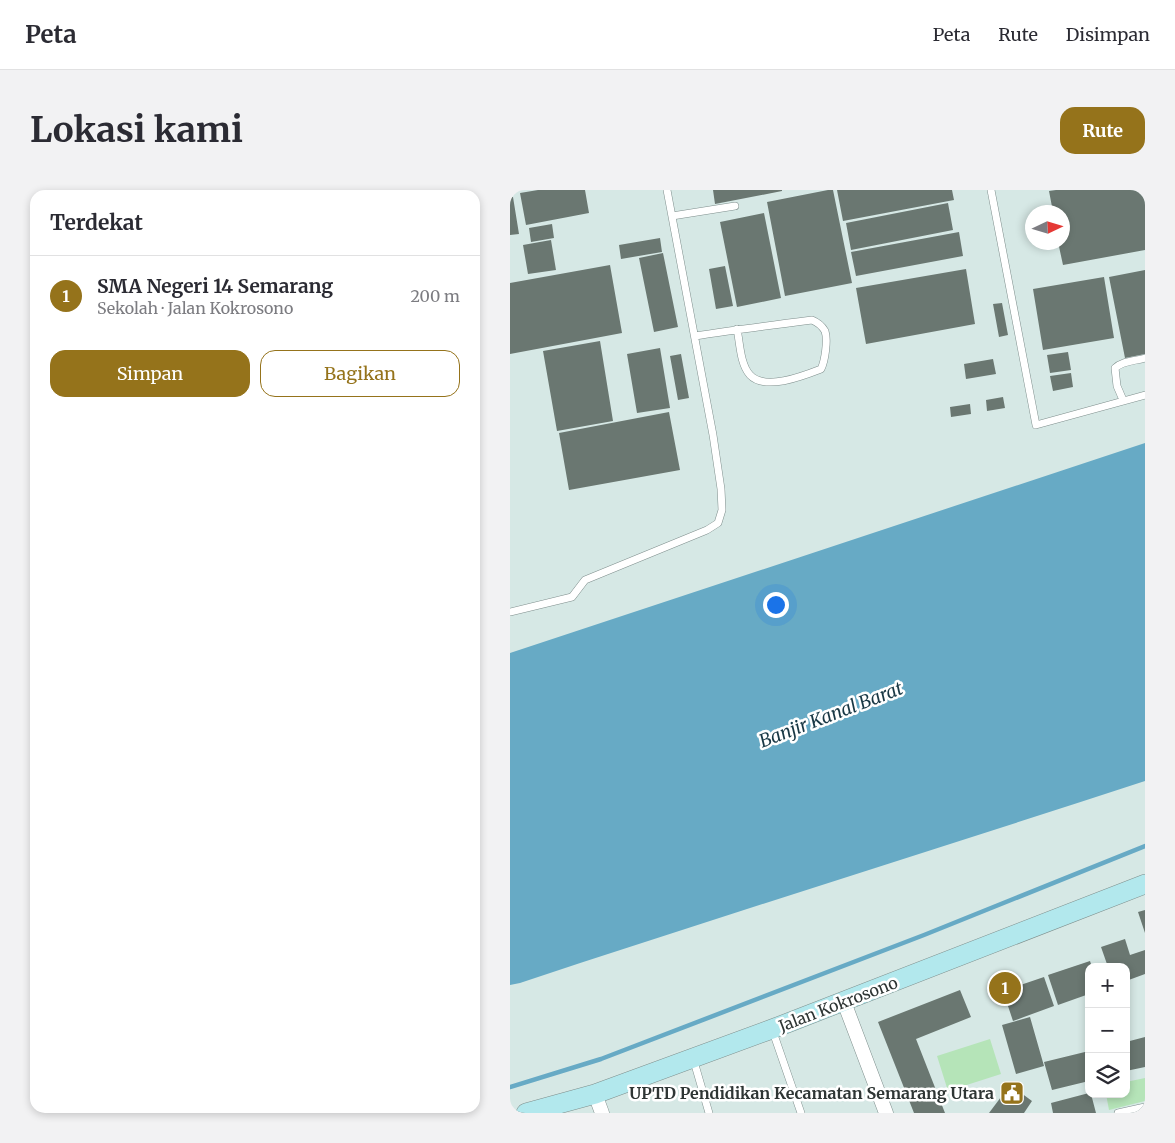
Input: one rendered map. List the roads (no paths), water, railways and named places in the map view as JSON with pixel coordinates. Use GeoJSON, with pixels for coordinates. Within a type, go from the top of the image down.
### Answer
{"type":"FeatureCollection","features":[{"type":"Feature","properties":{"kind":"street","name":"Jalan Kokrosono"},"geometry":{"type":"LineString","coordinates":[[526,1113],[595,1094],[772,1029],[1145,884]]}},
{"type":"Feature","properties":{"kind":"street"},"geometry":{"type":"LineString","coordinates":[[844,1002],[886,1113]]}},
{"type":"Feature","properties":{"kind":"street"},"geometry":{"type":"LineString","coordinates":[[595,1094],[602,1113]]}},
{"type":"Feature","properties":{"kind":"lane"},"geometry":{"type":"LineString","coordinates":[[510,612],[572,597],[585,580],[707,530],[718,522],[722,510],[721,489],[713,435],[667,190]]}},
{"type":"Feature","properties":{"kind":"lane"},"geometry":{"type":"LineString","coordinates":[[991,190],[1036,425],[1145,395]]}},
{"type":"Feature","properties":{"kind":"lane"},"geometry":{"type":"LineString","coordinates":[[672,216],[735,206]]}},
{"type":"Feature","properties":{"kind":"lane"},"geometry":{"type":"LineString","coordinates":[[695,336],[737,330],[812,320],[818,323],[825,331],[824,363],[821,369],[802,377],[765,383],[750,375],[746,367],[737,330]]}},
{"type":"Feature","properties":{"kind":"lane"},"geometry":{"type":"LineString","coordinates":[[1123,400],[1117,386],[1115,368],[1125,363],[1145,358]]}},
{"type":"Feature","properties":{"kind":"lane"},"geometry":{"type":"LineString","coordinates":[[772,1029],[801,1113]]}},
{"type":"Feature","properties":{"kind":"lane"},"geometry":{"type":"LineString","coordinates":[[693,1058],[709,1113]]}},
{"type":"Feature","properties":{"kind":"lane"},"geometry":{"type":"LineString","coordinates":[[1118,1113],[1145,1106]]}},
{"type":"Feature","properties":{"kind":"water","name":"Banjir Kanal Barat"},"geometry":{"type":"Polygon","coordinates":[[[1145,443],[1145,781],[510,985],[510,653],[1145,443]]]}},
{"type":"Feature","properties":{"kind":"waterway"},"geometry":{"type":"LineString","coordinates":[[510,1087],[601,1059],[924,935],[1145,846]]}},
{"type":"Feature","properties":{"kind":"place","name":"SMA Negeri 14 Semarang"},"geometry":{"type":"Point","coordinates":[1005,988]}},
{"type":"Feature","properties":{"kind":"place","name":"UPTD Pendidikan Kecamatan Semarang Utara"},"geometry":{"type":"Point","coordinates":[1012,1093]}}]}
